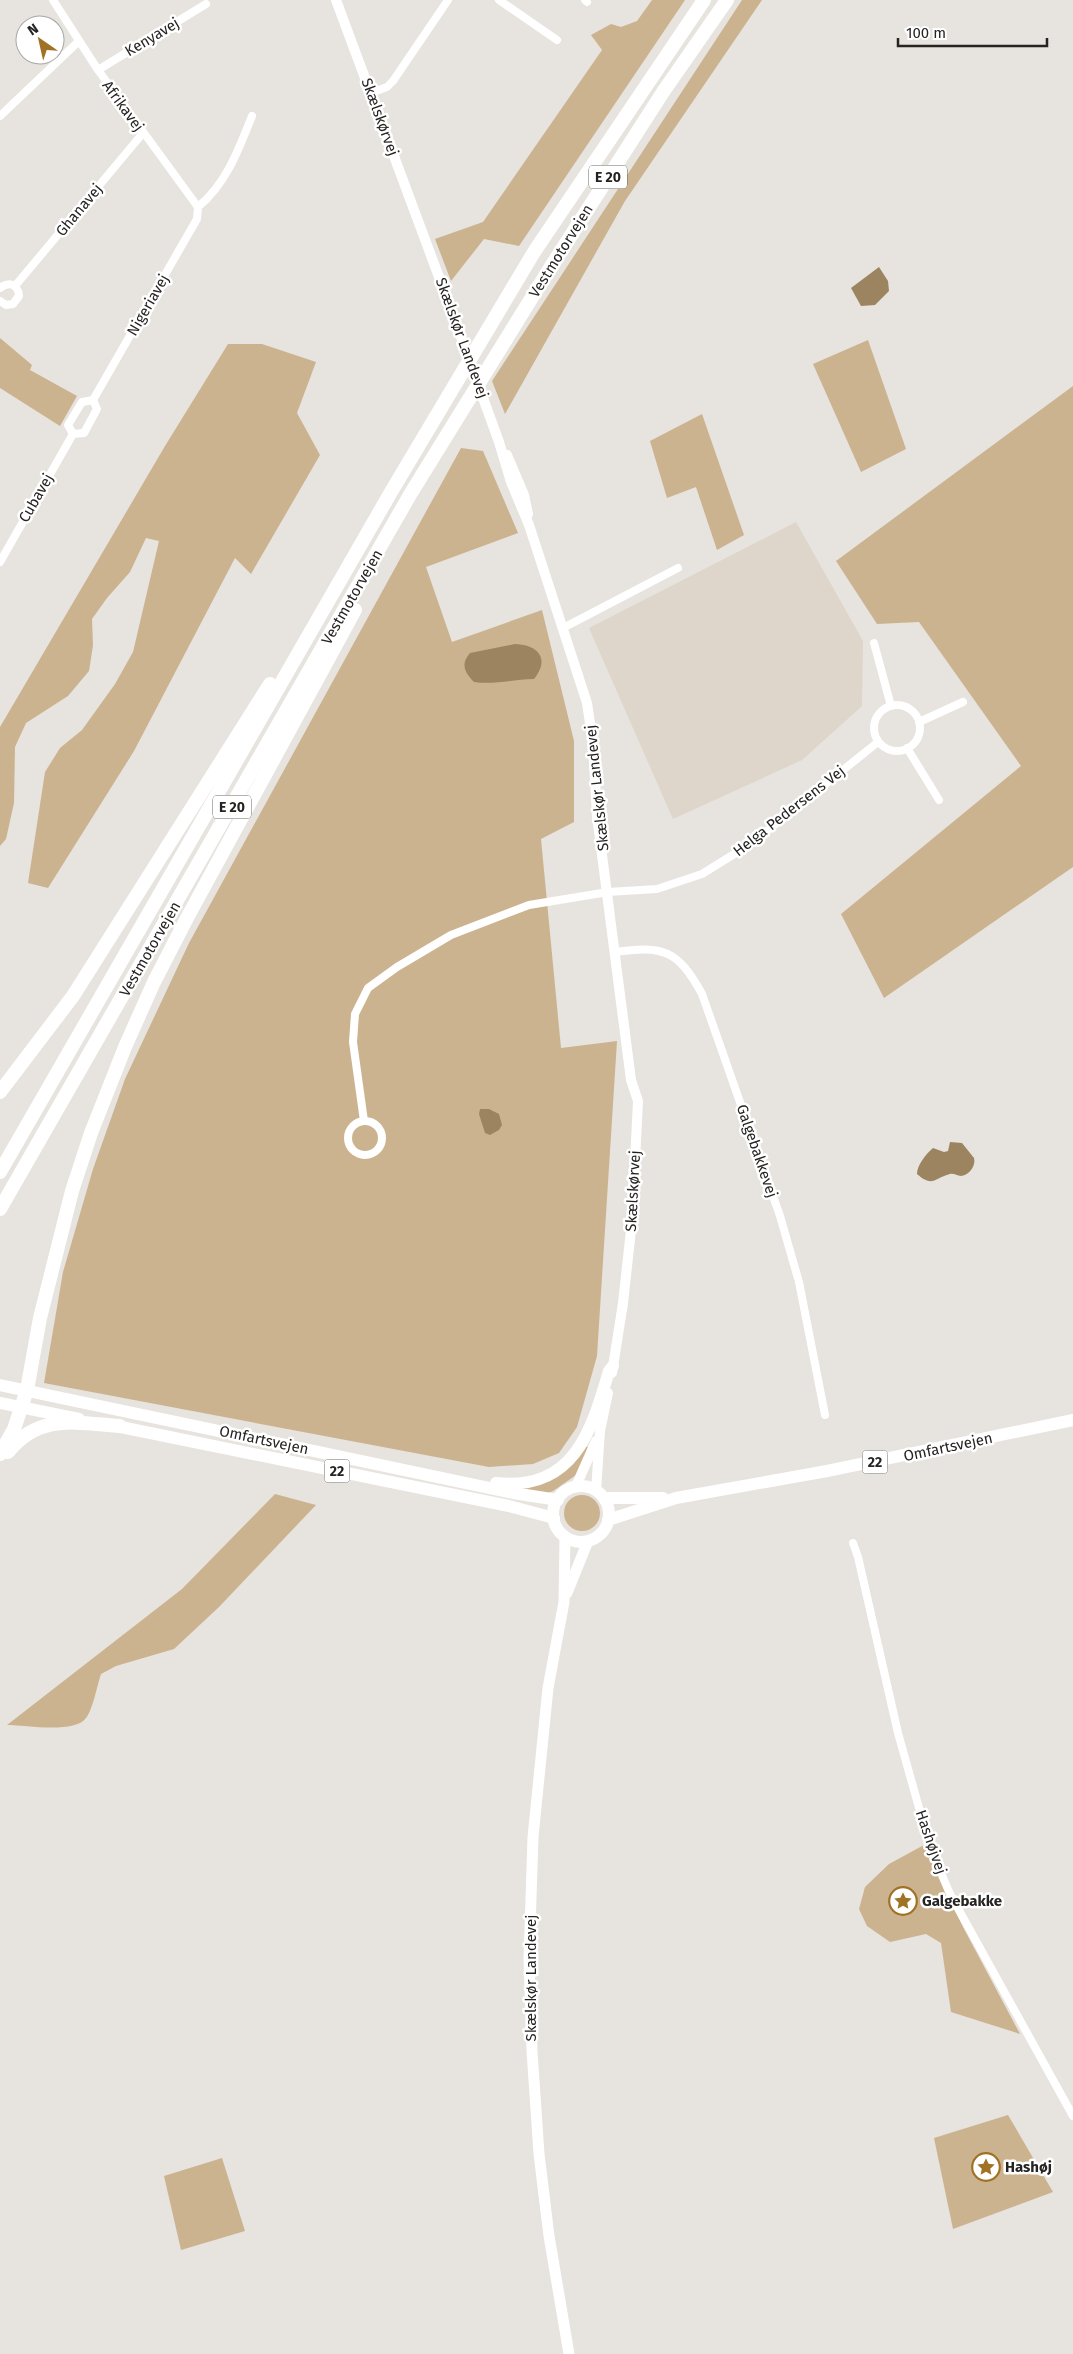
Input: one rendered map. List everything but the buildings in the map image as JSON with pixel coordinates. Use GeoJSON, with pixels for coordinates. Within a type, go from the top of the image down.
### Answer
{"type":"FeatureCollection","features":[{"type":"Feature","properties":{"kind":"highway","name":"Vestmotorvejen"},"geometry":{"type":"LineString","coordinates":[[0,1172],[332,596],[534,252],[704,0]]}},
{"type":"Feature","properties":{"kind":"highway","name":"Vestmotorvejen"},"geometry":{"type":"LineString","coordinates":[[0,1209],[430,463],[552,265],[647,117],[727,0]]}},
{"type":"Feature","properties":{"kind":"highway"},"geometry":{"type":"LineString","coordinates":[[0,1454],[14,1429],[27,1390],[40,1318],[72,1190],[91,1133],[124,1047],[154,982],[188,918],[410,511],[430,463]]}},
{"type":"Feature","properties":{"kind":"highway"},"geometry":{"type":"LineString","coordinates":[[0,1092],[73,996],[301,635],[332,596]]}},
{"type":"Feature","properties":{"kind":"highway"},"geometry":{"type":"LineString","coordinates":[[0,1462],[17,1441],[38,1427],[68,1422],[120,1426]]}},
{"type":"Feature","properties":{"kind":"main road"},"geometry":{"type":"LineString","coordinates":[[431,1475],[518,1484],[549,1474],[561,1467],[580,1447],[594,1419],[609,1371],[613,1366]]}},
{"type":"Feature","properties":{"kind":"main road","name":"Omfartsvejen"},"geometry":{"type":"LineString","coordinates":[[0,1385],[513,1493],[558,1500]]}},
{"type":"Feature","properties":{"kind":"main road"},"geometry":{"type":"LineString","coordinates":[[0,1397],[27,1390]]}},
{"type":"Feature","properties":{"kind":"main road","name":"Omfartsvejen"},"geometry":{"type":"LineString","coordinates":[[0,1403],[509,1506],[554,1518]]}},
{"type":"Feature","properties":{"kind":"main road","name":"Omfartsvejen"},"geometry":{"type":"LineString","coordinates":[[608,1520],[676,1498],[827,1471],[1073,1420]]}},
{"type":"Feature","properties":{"kind":"main road"},"geometry":{"type":"LineString","coordinates":[[576,1486],[562,1493],[558,1500],[554,1518],[560,1532],[572,1540],[588,1540],[601,1533],[608,1520],[609,1512],[600,1494]]}},
{"type":"Feature","properties":{"kind":"main road","name":"22"},"geometry":{"type":"LineString","coordinates":[[576,1486],[590,1488],[600,1494]]}},
{"type":"Feature","properties":{"kind":"main road","name":"Omfartsvejen"},"geometry":{"type":"LineString","coordinates":[[600,1494],[676,1498]]}},
{"type":"Feature","properties":{"kind":"main road","name":"Skælskør Landevej"},"geometry":{"type":"LineString","coordinates":[[565,1536],[564,1602],[548,1688],[533,1837],[529,1959],[532,2051],[539,2154],[549,2236],[569,2354]]}},
{"type":"Feature","properties":{"kind":"main road","name":"Skælskør Landevej"},"geometry":{"type":"LineString","coordinates":[[564,1602],[588,1540]]}},
{"type":"Feature","properties":{"kind":"street","name":"Afrikavej"},"geometry":{"type":"LineString","coordinates":[[54,0],[98,70],[198,207]]}},
{"type":"Feature","properties":{"kind":"street","name":"Skælskørvej"},"geometry":{"type":"LineString","coordinates":[[336,0],[424,235]]}},
{"type":"Feature","properties":{"kind":"street"},"geometry":{"type":"LineString","coordinates":[[371,93],[387,87],[392,81],[448,0]]}},
{"type":"Feature","properties":{"kind":"street"},"geometry":{"type":"LineString","coordinates":[[498,0],[558,40]]}},
{"type":"Feature","properties":{"kind":"street","name":"Kenyavej"},"geometry":{"type":"LineString","coordinates":[[98,70],[206,4]]}},
{"type":"Feature","properties":{"kind":"street"},"geometry":{"type":"LineString","coordinates":[[0,116],[79,41]]}},
{"type":"Feature","properties":{"kind":"street"},"geometry":{"type":"LineString","coordinates":[[198,207],[213,195],[240,148],[252,116]]}},
{"type":"Feature","properties":{"kind":"street","name":"Ghanavej"},"geometry":{"type":"LineString","coordinates":[[0,301],[9,305],[16,302],[19,292],[15,286],[143,133]]}},
{"type":"Feature","properties":{"kind":"street","name":"Nigeriavej"},"geometry":{"type":"LineString","coordinates":[[93,400],[197,219],[198,207]]}},
{"type":"Feature","properties":{"kind":"street","name":"Skælskør Landevej"},"geometry":{"type":"LineString","coordinates":[[424,235],[498,438],[509,458],[524,495],[530,525],[587,703],[594,744],[598,816],[615,952]]}},
{"type":"Feature","properties":{"kind":"street"},"geometry":{"type":"LineString","coordinates":[[0,288],[9,284],[15,286]]}},
{"type":"Feature","properties":{"kind":"street","name":"Cubavej"},"geometry":{"type":"LineString","coordinates":[[93,400],[97,410],[91,422],[84,433],[73,434],[68,425],[75,413],[82,402],[93,400]]}},
{"type":"Feature","properties":{"kind":"street","name":"Cubavej"},"geometry":{"type":"LineString","coordinates":[[0,562],[73,434]]}},
{"type":"Feature","properties":{"kind":"street"},"geometry":{"type":"LineString","coordinates":[[563,628],[678,568]]}},
{"type":"Feature","properties":{"kind":"street"},"geometry":{"type":"LineString","coordinates":[[874,643],[892,706]]}},
{"type":"Feature","properties":{"kind":"street"},"geometry":{"type":"LineString","coordinates":[[919,722],[963,702]]}},
{"type":"Feature","properties":{"kind":"street"},"geometry":{"type":"LineString","coordinates":[[892,706],[901,706],[910,710],[919,722],[918,737],[907,748],[891,750],[878,742],[874,731],[875,720],[882,711],[892,706]]}},
{"type":"Feature","properties":{"kind":"street","name":"Helga Pedersens Vej"},"geometry":{"type":"LineString","coordinates":[[364,1121],[353,1042],[355,1014],[368,988],[397,967],[450,934],[530,906],[608,892],[657,889],[702,874],[752,842],[878,742]]}},
{"type":"Feature","properties":{"kind":"street"},"geometry":{"type":"LineString","coordinates":[[907,748],[939,800]]}},
{"type":"Feature","properties":{"kind":"street","name":"Galgebakkevej"},"geometry":{"type":"LineString","coordinates":[[615,952],[640,948],[656,949],[678,961],[690,973],[702,994],[780,1216],[799,1282],[826,1415]]}},
{"type":"Feature","properties":{"kind":"street","name":"Skælskørvej"},"geometry":{"type":"LineString","coordinates":[[600,1494],[600,1431],[623,1303],[632,1221],[638,1101],[631,1080],[615,952]]}},
{"type":"Feature","properties":{"kind":"street"},"geometry":{"type":"LineString","coordinates":[[364,1121],[376,1126],[381,1133],[379,1146],[368,1154],[355,1151],[348,1140],[352,1127],[364,1121]]}},
{"type":"Feature","properties":{"kind":"street","name":"Skælskørvej"},"geometry":{"type":"LineString","coordinates":[[576,1486],[600,1431]]}},
{"type":"Feature","properties":{"kind":"street","name":"Hashøjvej"},"geometry":{"type":"LineString","coordinates":[[853,1543],[858,1557],[898,1733],[930,1847],[950,1894],[1073,2116]]}},
{"type":"Feature","properties":{"kind":"shaded area"},"geometry":{"type":"Polygon","coordinates":[[[652,0],[685,0],[519,246],[484,239],[451,281],[435,239],[483,222],[602,50],[591,35],[611,24],[621,27],[637,21],[652,0]]]}},
{"type":"Feature","properties":{"kind":"shaded area"},"geometry":{"type":"Polygon","coordinates":[[[742,0],[762,0],[625,201],[505,414],[492,381],[742,0]]]}},
{"type":"Feature","properties":{"kind":"shaded area"},"geometry":{"type":"Polygon","coordinates":[[[879,267],[888,281],[889,291],[875,305],[861,306],[851,288],[879,267]]]}},
{"type":"Feature","properties":{"kind":"shaded area"},"geometry":{"type":"Polygon","coordinates":[[[0,338],[32,365],[30,370],[77,396],[60,426],[0,388],[0,338]]]}},
{"type":"Feature","properties":{"kind":"shaded area"},"geometry":{"type":"Polygon","coordinates":[[[868,340],[906,449],[861,472],[813,364],[868,340]]]}},
{"type":"Feature","properties":{"kind":"shaded area"},"geometry":{"type":"Polygon","coordinates":[[[228,344],[262,344],[316,362],[297,413],[320,455],[251,574],[235,558],[134,751],[48,888],[28,883],[45,772],[60,748],[82,730],[115,684],[133,652],[159,541],[146,538],[130,572],[107,598],[92,619],[93,645],[89,671],[68,696],[26,723],[15,747],[14,803],[6,839],[0,846],[0,727],[165,446],[228,344]]]}},
{"type":"Feature","properties":{"kind":"shaded area"},"geometry":{"type":"Polygon","coordinates":[[[1073,386],[1073,867],[884,998],[841,914],[1021,766],[919,622],[877,624],[836,561],[1073,386]]]}},
{"type":"Feature","properties":{"kind":"shaded area"},"geometry":{"type":"Polygon","coordinates":[[[702,414],[744,535],[717,550],[696,487],[667,498],[650,441],[702,414]]]}},
{"type":"Feature","properties":{"kind":"shaded area"},"geometry":{"type":"Polygon","coordinates":[[[461,448],[483,451],[518,533],[426,567],[452,642],[542,610],[574,741],[574,822],[541,839],[561,1048],[617,1041],[597,1356],[577,1427],[559,1453],[533,1464],[489,1467],[44,1383],[63,1272],[93,1169],[125,1079],[189,943],[461,448]]]}},
{"type":"Feature","properties":{"kind":"shaded area"},"geometry":{"type":"Polygon","coordinates":[[[796,522],[863,641],[862,706],[802,760],[673,819],[589,628],[796,522]]]}},
{"type":"Feature","properties":{"kind":"shaded area"},"geometry":{"type":"Polygon","coordinates":[[[515,644],[530,647],[540,654],[541,665],[534,679],[482,683],[474,682],[468,675],[464,665],[470,653],[515,644]]]}},
{"type":"Feature","properties":{"kind":"shaded area"},"geometry":{"type":"Polygon","coordinates":[[[480,1109],[489,1109],[499,1114],[502,1125],[499,1130],[490,1135],[485,1133],[479,1114],[480,1109]]]}},
{"type":"Feature","properties":{"kind":"shaded area"},"geometry":{"type":"Polygon","coordinates":[[[950,1142],[962,1143],[974,1158],[974,1164],[970,1172],[961,1176],[950,1174],[934,1181],[922,1178],[917,1174],[920,1163],[930,1150],[933,1148],[944,1152],[948,1151],[950,1142]]]}},
{"type":"Feature","properties":{"kind":"shaded area"},"geometry":{"type":"Polygon","coordinates":[[[585,1446],[589,1448],[579,1473],[553,1491],[545,1494],[518,1488],[585,1446]]]}},
{"type":"Feature","properties":{"kind":"shaded area"},"geometry":{"type":"Polygon","coordinates":[[[275,1494],[316,1505],[219,1607],[174,1649],[116,1666],[101,1674],[91,1709],[86,1718],[80,1723],[61,1727],[7,1725],[182,1589],[275,1494]]]}},
{"type":"Feature","properties":{"kind":"shaded area"},"geometry":{"type":"Polygon","coordinates":[[[582,1495],[595,1500],[600,1513],[595,1526],[582,1531],[569,1526],[564,1513],[569,1500],[582,1495]]]}},
{"type":"Feature","properties":{"kind":"shaded area"},"geometry":{"type":"Polygon","coordinates":[[[924,1845],[963,1927],[1020,2034],[951,2012],[941,1943],[926,1934],[890,1942],[867,1926],[859,1909],[865,1887],[889,1864],[924,1845]]]}},
{"type":"Feature","properties":{"kind":"shaded area"},"geometry":{"type":"Polygon","coordinates":[[[1008,2115],[1053,2192],[953,2229],[934,2138],[1008,2115]]]}},
{"type":"Feature","properties":{"kind":"shaded area"},"geometry":{"type":"Polygon","coordinates":[[[222,2158],[245,2231],[181,2250],[164,2176],[222,2158]]]}},
{"type":"Feature","properties":{"kind":"place","name":"Galgebakke"},"geometry":{"type":"Point","coordinates":[903,1901]}},
{"type":"Feature","properties":{"kind":"place","name":"Hashøj"},"geometry":{"type":"Point","coordinates":[986,2167]}}]}
